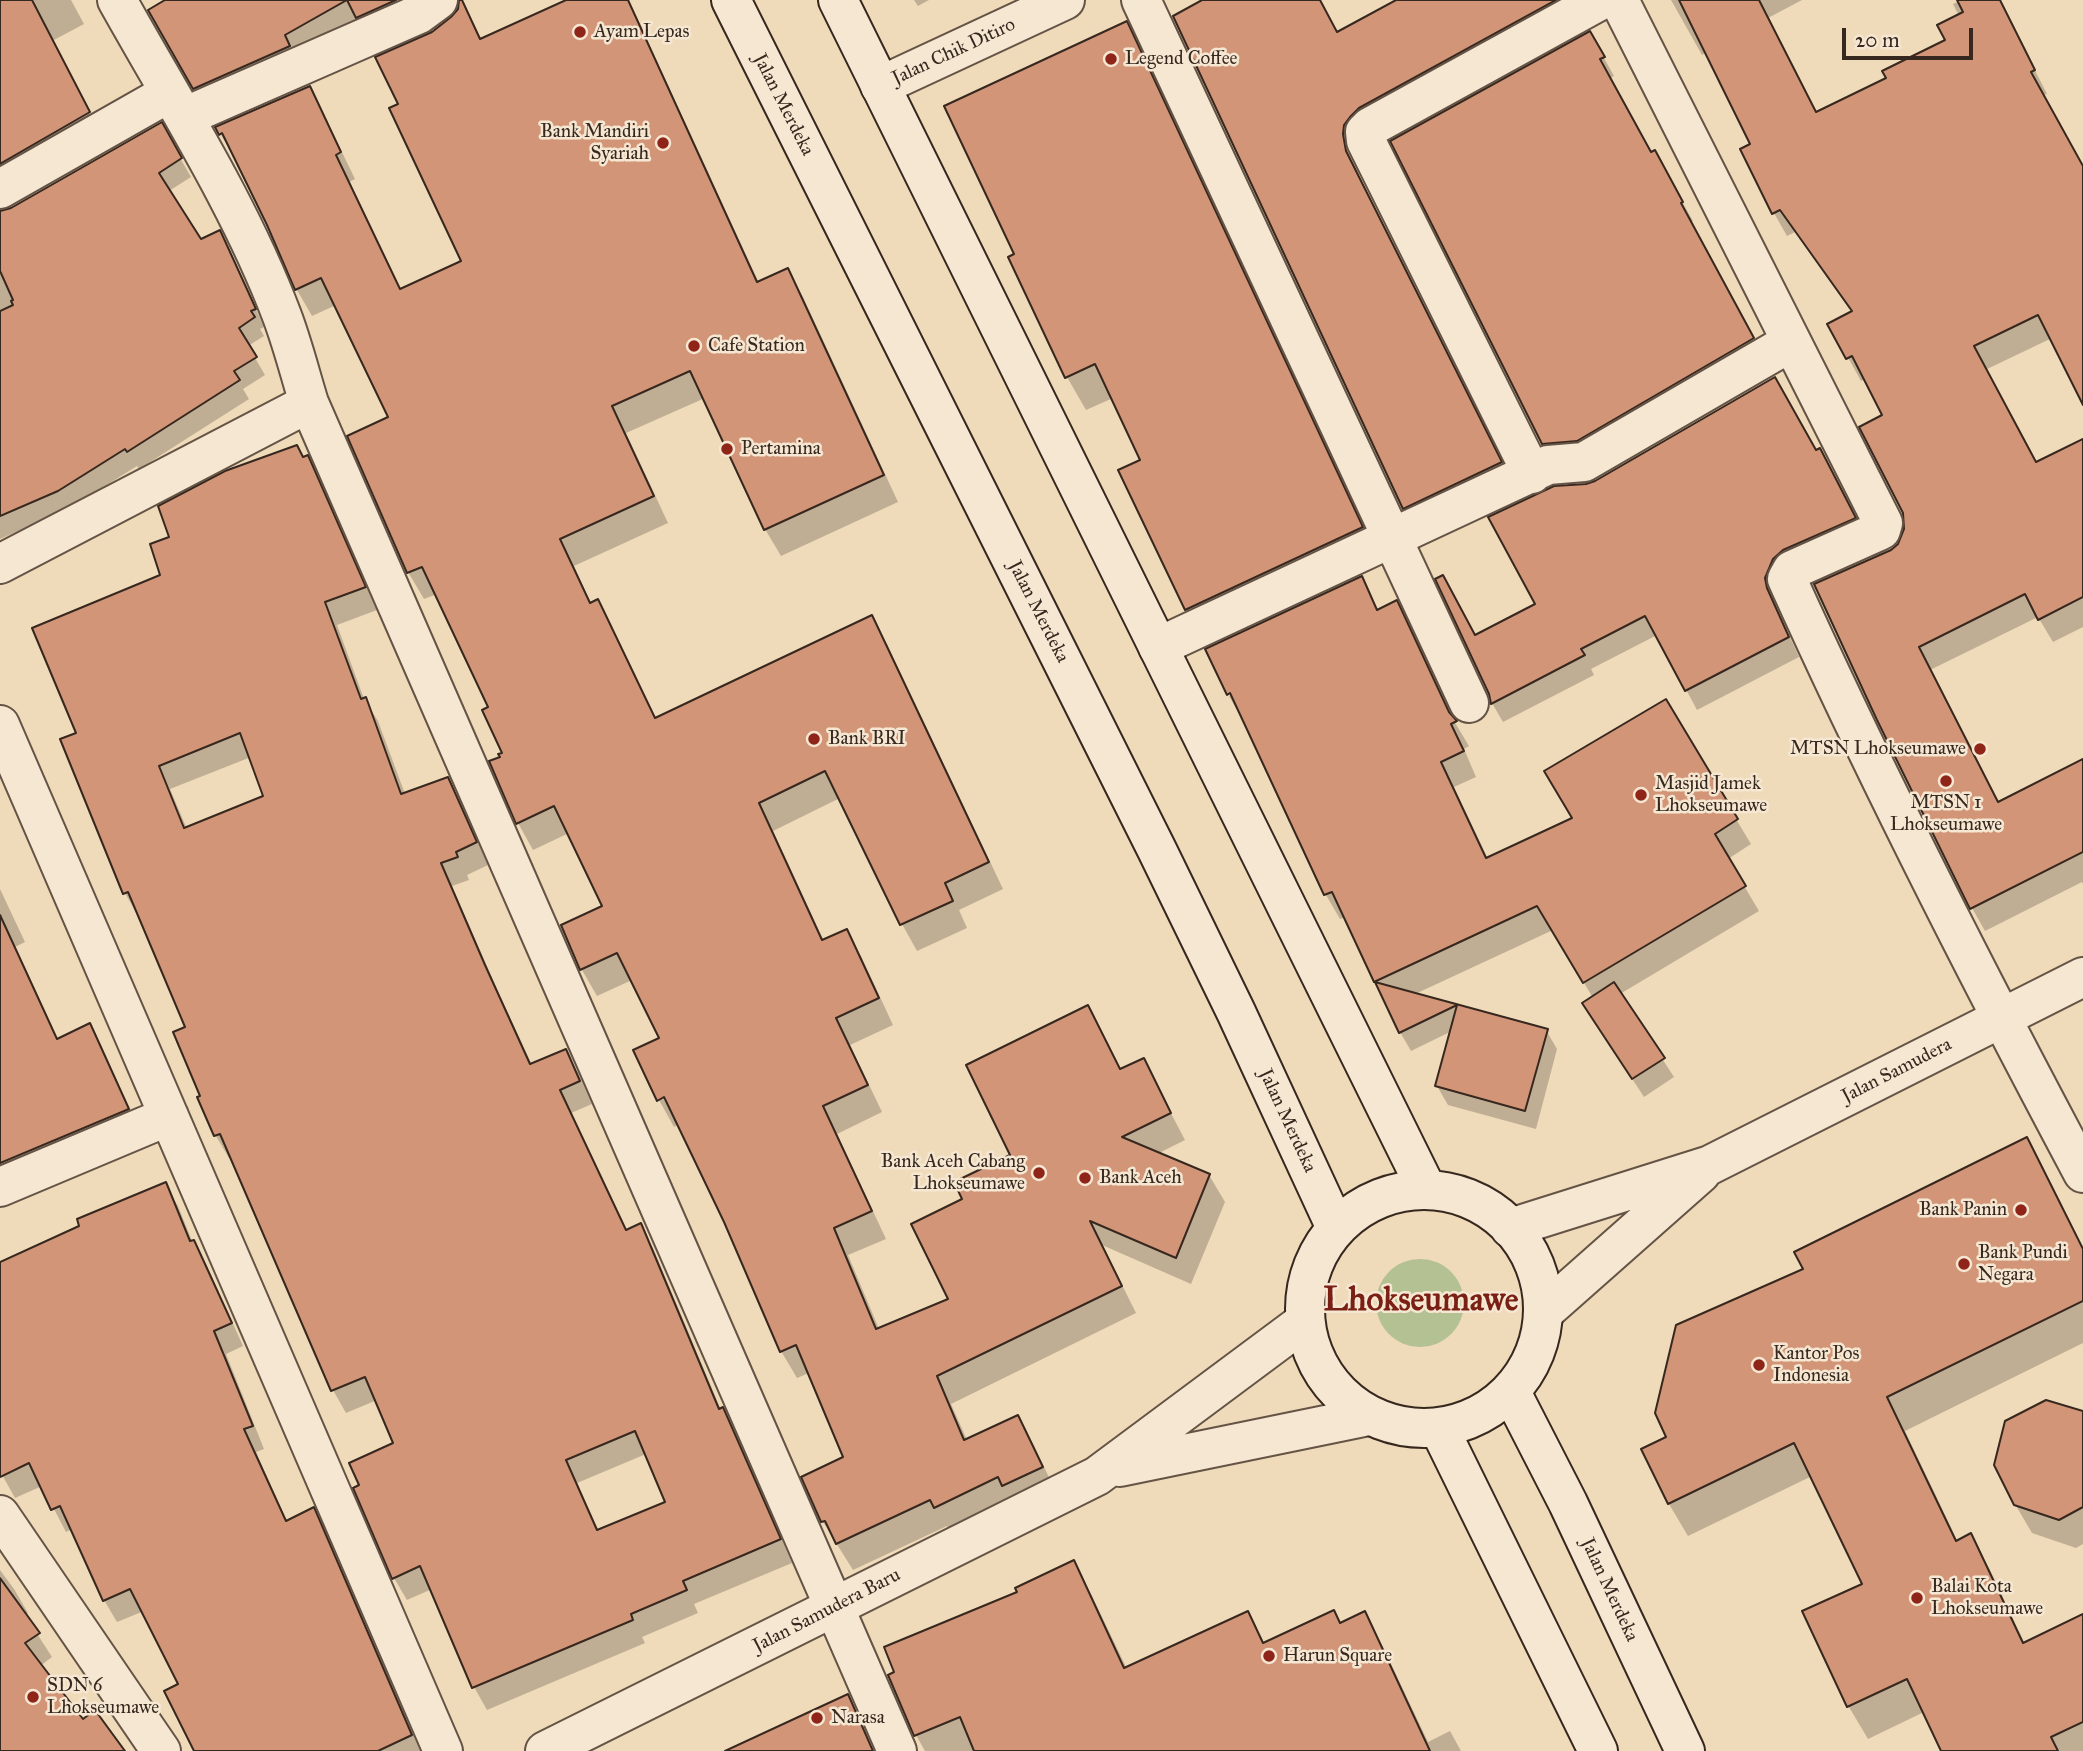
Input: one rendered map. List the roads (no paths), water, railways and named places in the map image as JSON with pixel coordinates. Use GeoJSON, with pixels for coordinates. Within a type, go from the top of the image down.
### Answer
{"type":"FeatureCollection","features":[{"type":"Feature","properties":{"kind":"street"},"geometry":{"type":"LineString","coordinates":[[117,0],[243,227],[282,316],[309,403],[897,1751]]}},
{"type":"Feature","properties":{"kind":"street"},"geometry":{"type":"LineString","coordinates":[[0,189],[177,105],[419,14],[438,0]]}},
{"type":"Feature","properties":{"kind":"street","name":"Jalan Merdeka"},"geometry":{"type":"LineString","coordinates":[[730,0],[1157,850],[1336,1228]]}},
{"type":"Feature","properties":{"kind":"street"},"geometry":{"type":"LineString","coordinates":[[838,0],[1427,1190]]}},
{"type":"Feature","properties":{"kind":"street","name":"Jalan Chik Ditiro"},"geometry":{"type":"LineString","coordinates":[[880,86],[1065,0]]}},
{"type":"Feature","properties":{"kind":"street"},"geometry":{"type":"LineString","coordinates":[[1141,0],[1469,703]]}},
{"type":"Feature","properties":{"kind":"street"},"geometry":{"type":"LineString","coordinates":[[1532,474],[1366,141],[1365,132],[1601,0]]}},
{"type":"Feature","properties":{"kind":"street"},"geometry":{"type":"LineString","coordinates":[[1619,0],[1883,523],[1881,530],[1792,570],[1787,579],[1832,680],[2001,1018],[2083,1173]]}},
{"type":"Feature","properties":{"kind":"street"},"geometry":{"type":"LineString","coordinates":[[1158,647],[1548,465],[1584,462],[1791,342]]}},
{"type":"Feature","properties":{"kind":"street"},"geometry":{"type":"LineString","coordinates":[[0,564],[309,403]]}},
{"type":"Feature","properties":{"kind":"street"},"geometry":{"type":"LineString","coordinates":[[0,725],[443,1751]]}},
{"type":"Feature","properties":{"kind":"street","name":"Jalan Samudera"},"geometry":{"type":"LineString","coordinates":[[1510,1228],[1710,1165],[2083,976]]}},
{"type":"Feature","properties":{"kind":"street"},"geometry":{"type":"LineString","coordinates":[[0,1187],[169,1116]]}},
{"type":"Feature","properties":{"kind":"street","name":"Jalan Samudera"},"geometry":{"type":"LineString","coordinates":[[1545,1311],[1710,1165]]}},
{"type":"Feature","properties":{"kind":"street"},"geometry":{"type":"LineString","coordinates":[[1427,1190],[1457,1195],[1486,1208],[1510,1228],[1528,1252],[1539,1280],[1545,1311],[1540,1340],[1529,1367],[1511,1392],[1478,1416],[1439,1428],[1403,1427],[1369,1416],[1334,1388],[1318,1365],[1304,1322],[1305,1293],[1316,1258],[1336,1228],[1362,1206],[1394,1194],[1427,1190]]}},
{"type":"Feature","properties":{"kind":"street","name":"Jalan Samudera Baru"},"geometry":{"type":"LineString","coordinates":[[545,1751],[1108,1469],[1304,1322]]}},
{"type":"Feature","properties":{"kind":"street","name":"Jalan Merdeka"},"geometry":{"type":"LineString","coordinates":[[1511,1392],[1568,1503],[1685,1751]]}},
{"type":"Feature","properties":{"kind":"street","name":"Jalan Samudera Baru"},"geometry":{"type":"LineString","coordinates":[[1108,1469],[1369,1416]]}},
{"type":"Feature","properties":{"kind":"street"},"geometry":{"type":"LineString","coordinates":[[1439,1428],[1598,1751]]}},
{"type":"Feature","properties":{"kind":"street"},"geometry":{"type":"LineString","coordinates":[[0,1515],[160,1751]]}},
{"type":"Feature","properties":{"kind":"place","name":"Ayam Lepas"},"geometry":{"type":"Point","coordinates":[580,32]}},
{"type":"Feature","properties":{"kind":"place","name":"Legend Coffee"},"geometry":{"type":"Point","coordinates":[1111,59]}},
{"type":"Feature","properties":{"kind":"place","name":"Bank Mandiri Syariah"},"geometry":{"type":"Point","coordinates":[663,143]}},
{"type":"Feature","properties":{"kind":"place","name":"Cafe Station"},"geometry":{"type":"Point","coordinates":[694,346]}},
{"type":"Feature","properties":{"kind":"place","name":"Pertamina"},"geometry":{"type":"Point","coordinates":[727,449]}},
{"type":"Feature","properties":{"kind":"place","name":"Bank BRI"},"geometry":{"type":"Point","coordinates":[814,739]}},
{"type":"Feature","properties":{"kind":"place","name":"MTSN Lhokseumawe"},"geometry":{"type":"Point","coordinates":[1980,749]}},
{"type":"Feature","properties":{"kind":"place","name":"MTSN 1 Lhokseumawe"},"geometry":{"type":"Point","coordinates":[1946,781]}},
{"type":"Feature","properties":{"kind":"place","name":"Masjid Jamek Lhokseumawe"},"geometry":{"type":"Point","coordinates":[1641,795]}},
{"type":"Feature","properties":{"kind":"place","name":"Bank Aceh Cabang Lhokseumawe"},"geometry":{"type":"Point","coordinates":[1039,1173]}},
{"type":"Feature","properties":{"kind":"place","name":"Bank Aceh"},"geometry":{"type":"Point","coordinates":[1085,1178]}},
{"type":"Feature","properties":{"kind":"place","name":"Bank Panin"},"geometry":{"type":"Point","coordinates":[2021,1210]}},
{"type":"Feature","properties":{"kind":"place","name":"Bank Pundi Negara"},"geometry":{"type":"Point","coordinates":[1964,1264]}},
{"type":"Feature","properties":{"kind":"place","name":"Kantor Pos Indonesia"},"geometry":{"type":"Point","coordinates":[1759,1365]}},
{"type":"Feature","properties":{"kind":"place","name":"Balai Kota Lhokseumawe"},"geometry":{"type":"Point","coordinates":[1917,1598]}},
{"type":"Feature","properties":{"kind":"place","name":"Harun Square"},"geometry":{"type":"Point","coordinates":[1269,1656]}},
{"type":"Feature","properties":{"kind":"place","name":"SDN 6 Lhokseumawe"},"geometry":{"type":"Point","coordinates":[33,1697]}},
{"type":"Feature","properties":{"kind":"place","name":"Narasa"},"geometry":{"type":"Point","coordinates":[817,1718]}},
{"type":"Feature","properties":{"kind":"district","name":"Lhokseumawe"},"geometry":{"type":"Point","coordinates":[1421,1302]}}]}
